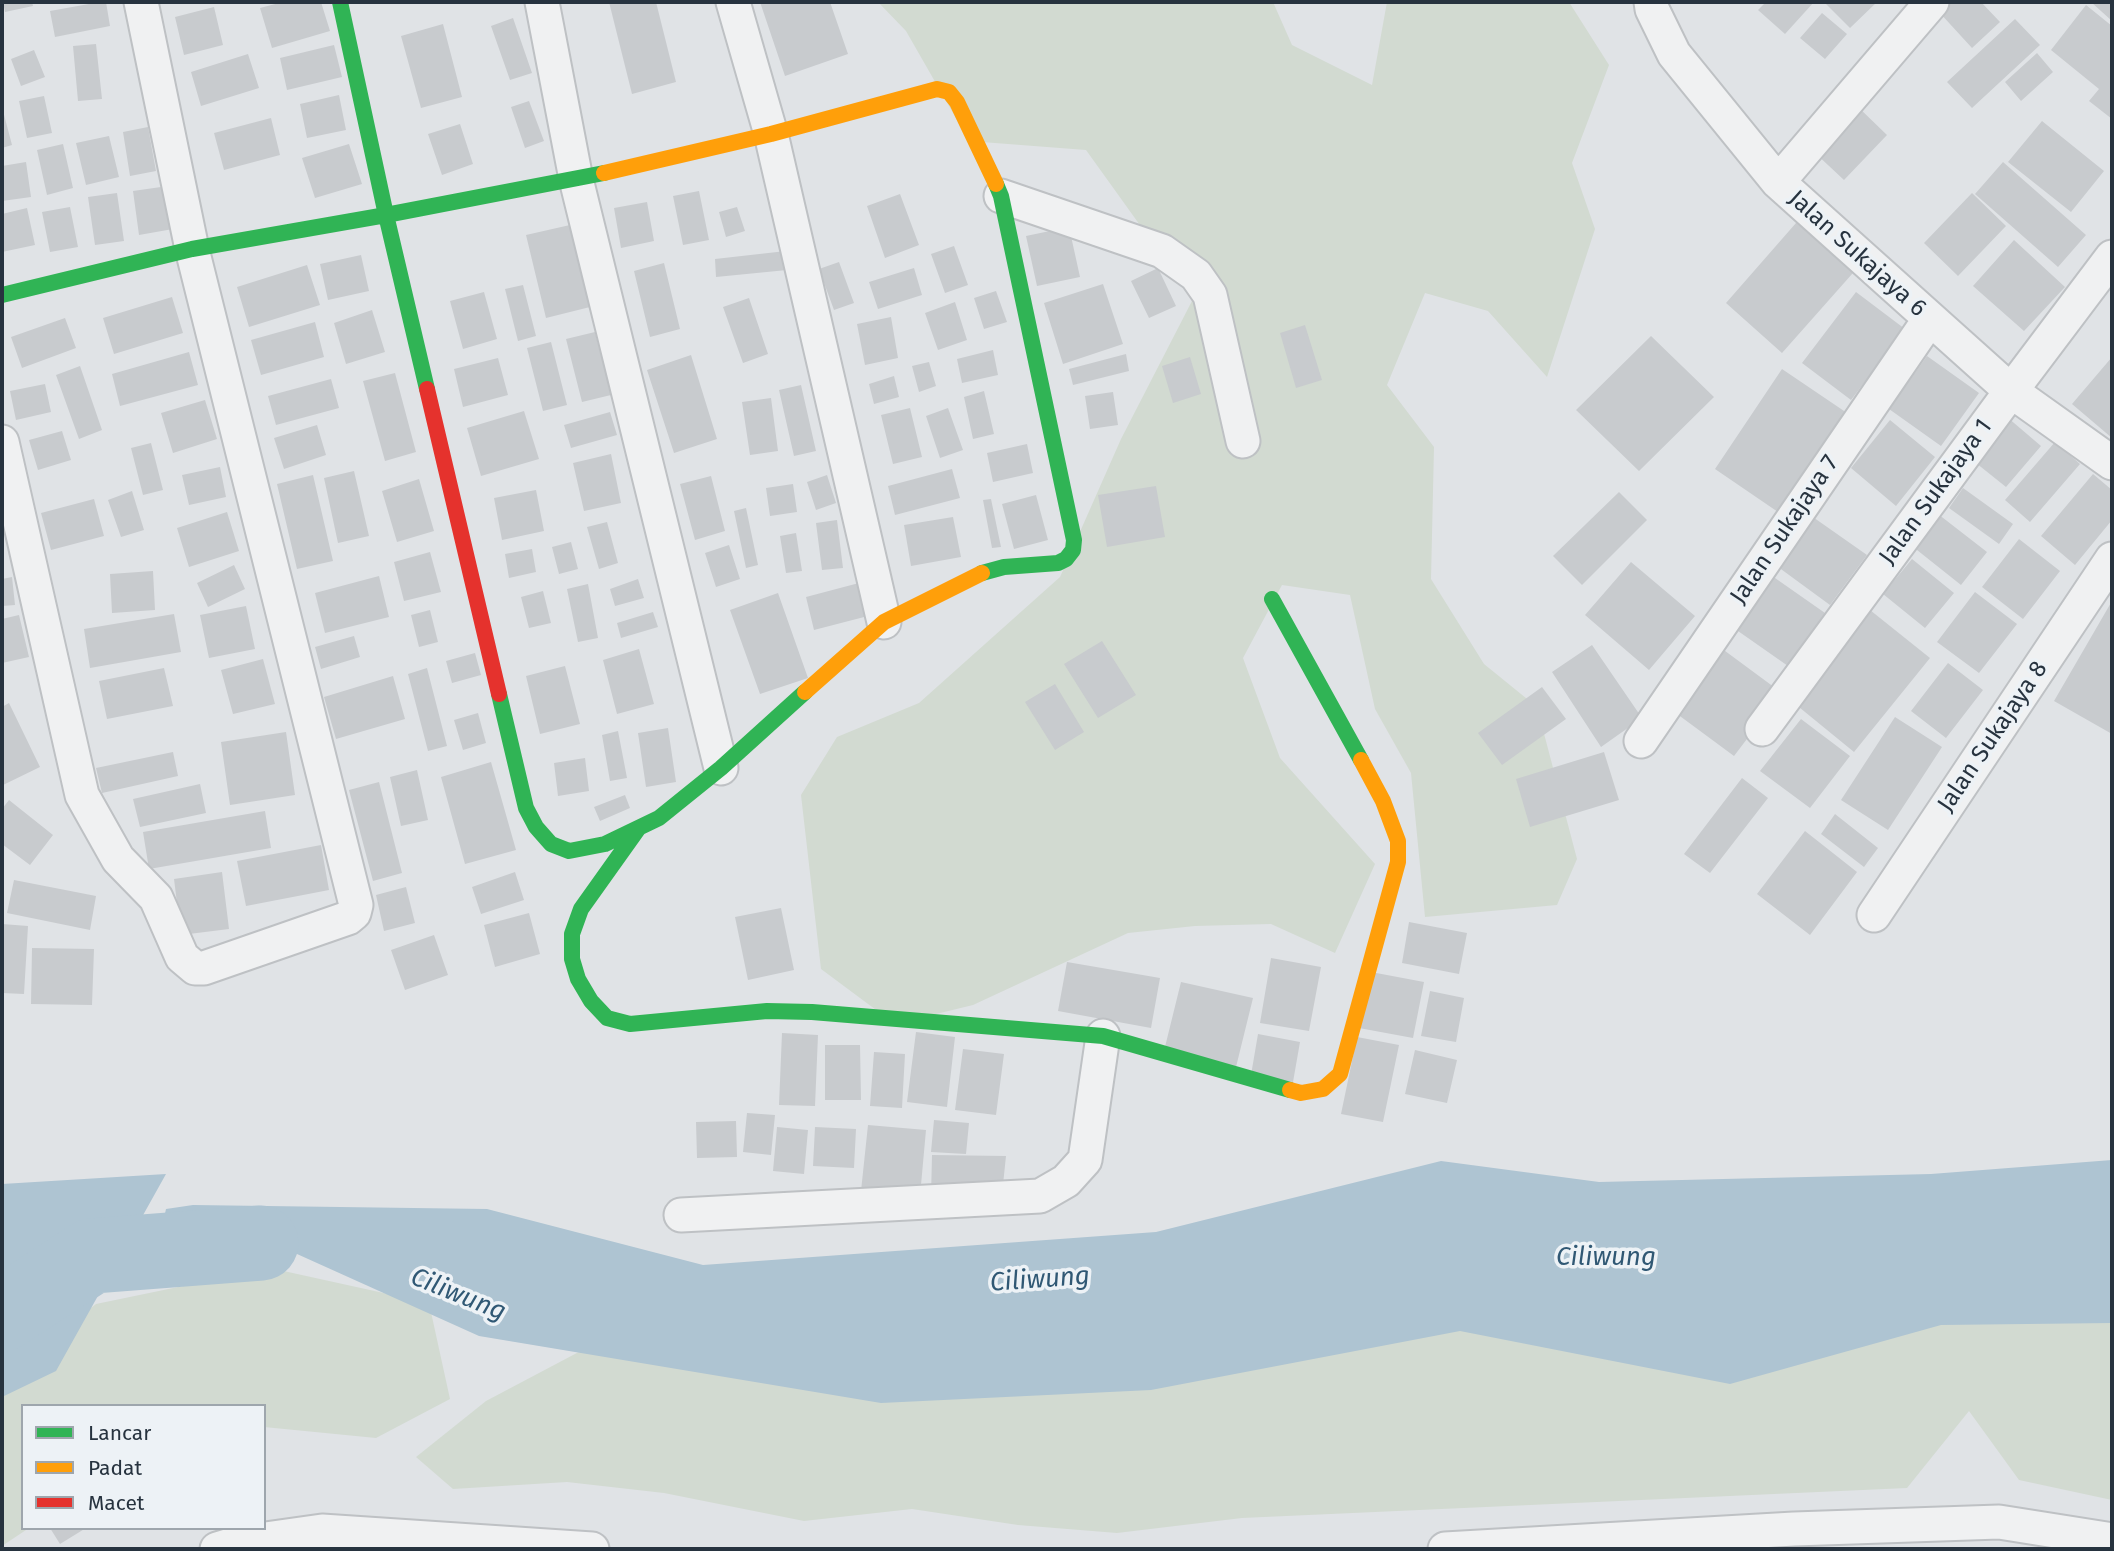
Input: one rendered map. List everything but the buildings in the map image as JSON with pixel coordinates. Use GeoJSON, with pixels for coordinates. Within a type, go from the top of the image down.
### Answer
{"type":"FeatureCollection","features":[{"type":"Feature","properties":{"kind":"street"},"geometry":{"type":"LineString","coordinates":[[2,442],[82,795],[118,859],[156,898],[182,957],[195,968],[204,968],[348,918],[354,913],[356,905],[192,249],[141,2]]}},
{"type":"Feature","properties":{"kind":"street"},"geometry":{"type":"LineString","coordinates":[[2,295],[192,249],[386,215],[576,179],[771,134],[937,89],[949,92],[957,102],[1001,195],[1074,540],[1073,550],[1066,559],[1058,563],[986,571],[884,622],[720,768],[659,818],[605,844],[569,851],[551,844],[536,827],[526,808],[386,215],[340,2]]}},
{"type":"Feature","properties":{"kind":"street"},"geometry":{"type":"LineString","coordinates":[[542,2],[576,179],[720,768]]}},
{"type":"Feature","properties":{"kind":"street"},"geometry":{"type":"LineString","coordinates":[[733,2],[771,134],[884,622]]}},
{"type":"Feature","properties":{"kind":"street","name":"Jalan Sukajaya 6"},"geometry":{"type":"LineString","coordinates":[[1651,2],[1674,54],[1778,182],[2011,391],[2112,463]]}},
{"type":"Feature","properties":{"kind":"street"},"geometry":{"type":"LineString","coordinates":[[1778,182],[1932,2]]}},
{"type":"Feature","properties":{"kind":"street"},"geometry":{"type":"LineString","coordinates":[[1001,195],[1162,251],[1196,275],[1210,295],[1243,441]]}},
{"type":"Feature","properties":{"kind":"street","name":"Jalan Sukajaya 1"},"geometry":{"type":"LineString","coordinates":[[1762,729],[2112,257]]}},
{"type":"Feature","properties":{"kind":"street","name":"Jalan Sukajaya 7"},"geometry":{"type":"LineString","coordinates":[[1641,741],[1929,320]]}},
{"type":"Feature","properties":{"kind":"street","name":"Jalan Sukajaya 8"},"geometry":{"type":"LineString","coordinates":[[1874,915],[2112,559]]}},
{"type":"Feature","properties":{"kind":"street"},"geometry":{"type":"LineString","coordinates":[[638,829],[581,909],[572,934],[572,959],[578,979],[607,1018],[629,1024],[766,1011],[811,1012],[1103,1036],[1301,1093],[1323,1090],[1340,1074],[1398,862],[1398,841],[1383,801],[1272,599]]}},
{"type":"Feature","properties":{"kind":"street"},"geometry":{"type":"LineString","coordinates":[[681,1215],[1040,1196],[1066,1181],[1085,1160],[1103,1036]]}},
{"type":"Feature","properties":{"kind":"street"},"geometry":{"type":"LineString","coordinates":[[1445,1549],[1994,1536],[2112,1540]]}},
{"type":"Feature","properties":{"kind":"street"},"geometry":{"type":"LineString","coordinates":[[217,1549],[237,1543],[322,1540],[592,1549]]}},
{"type":"Feature","properties":{"kind":"shaded area"},"geometry":{"type":"Polygon","coordinates":[[[878,2],[1273,2],[1292,45],[1372,85],[1387,2],[1569,2],[1609,65],[1572,163],[1595,229],[1547,377],[1488,311],[1425,293],[1387,385],[1434,447],[1431,579],[1484,664],[1537,707],[1577,859],[1557,905],[1425,917],[1411,773],[1375,709],[1350,595],[1282,585],[1243,658],[1280,758],[1375,864],[1335,953],[1271,924],[1195,926],[1128,933],[973,1005],[895,1024],[821,969],[801,795],[837,737],[919,703],[1060,577],[1121,439],[1193,299],[1086,150],[969,141],[906,31],[878,2]]]}},
{"type":"Feature","properties":{"kind":"shaded area"},"geometry":{"type":"Polygon","coordinates":[[[270,1268],[429,1303],[450,1399],[376,1438],[266,1427],[266,1404],[21,1404],[21,1530],[26,1530],[2,1546],[2,1377],[96,1304],[270,1268]]]}},
{"type":"Feature","properties":{"kind":"shaded area"},"geometry":{"type":"Polygon","coordinates":[[[2112,1305],[2112,1500],[2019,1480],[1969,1411],[1907,1488],[1242,1518],[1117,1533],[1018,1525],[912,1509],[804,1521],[664,1493],[567,1482],[453,1489],[416,1457],[486,1401],[609,1336],[2112,1305]]]}},
{"type":"Feature","properties":{"kind":"water"},"geometry":{"type":"Polygon","coordinates":[[[2112,1160],[2112,1323],[1941,1325],[1730,1384],[1460,1331],[1151,1390],[881,1403],[479,1336],[297,1254],[152,1272],[166,1209],[193,1205],[487,1209],[703,1265],[1156,1232],[1441,1161],[1599,1182],[1931,1174],[2112,1160]]]}},
{"type":"Feature","properties":{"kind":"water"},"geometry":{"type":"Polygon","coordinates":[[[166,1174],[56,1371],[2,1397],[2,1184],[166,1174]]]}},
{"type":"Feature","properties":{"kind":"waterway","name":"Ciliwung"},"geometry":{"type":"LineString","coordinates":[[2,1314],[92,1256],[261,1243]]}},
{"type":"Feature","properties":{"kind":"traffic: fast"},"geometry":{"type":"LineString","coordinates":[[340,2],[427,389]]}},
{"type":"Feature","properties":{"kind":"traffic: fast"},"geometry":{"type":"LineString","coordinates":[[2,295],[192,249],[604,173]]}},
{"type":"Feature","properties":{"kind":"traffic: fast"},"geometry":{"type":"LineString","coordinates":[[982,573],[1004,567],[1058,563],[1066,559],[1073,550],[1074,540],[1001,196],[996,184]]}},
{"type":"Feature","properties":{"kind":"traffic: fast"},"geometry":{"type":"LineString","coordinates":[[1272,599],[1361,760]]}},
{"type":"Feature","properties":{"kind":"traffic: fast"},"geometry":{"type":"LineString","coordinates":[[499,694],[526,808],[536,827],[551,844],[569,851],[605,844],[659,818],[721,768],[805,692]]}},
{"type":"Feature","properties":{"kind":"traffic: fast"},"geometry":{"type":"LineString","coordinates":[[638,829],[581,909],[572,934],[572,959],[578,979],[591,1001],[607,1018],[630,1024],[767,1011],[812,1012],[1103,1036],[1290,1090]]}},
{"type":"Feature","properties":{"kind":"traffic: slow"},"geometry":{"type":"LineString","coordinates":[[604,173],[771,134],[937,89],[949,92],[957,102],[996,184]]}},
{"type":"Feature","properties":{"kind":"traffic: slow"},"geometry":{"type":"LineString","coordinates":[[805,692],[884,622],[982,573]]}},
{"type":"Feature","properties":{"kind":"traffic: slow"},"geometry":{"type":"LineString","coordinates":[[1290,1090],[1301,1093],[1323,1089],[1340,1074],[1398,862],[1398,841],[1383,801],[1361,760]]}},
{"type":"Feature","properties":{"kind":"traffic: jam"},"geometry":{"type":"LineString","coordinates":[[427,389],[499,694]]}}]}
